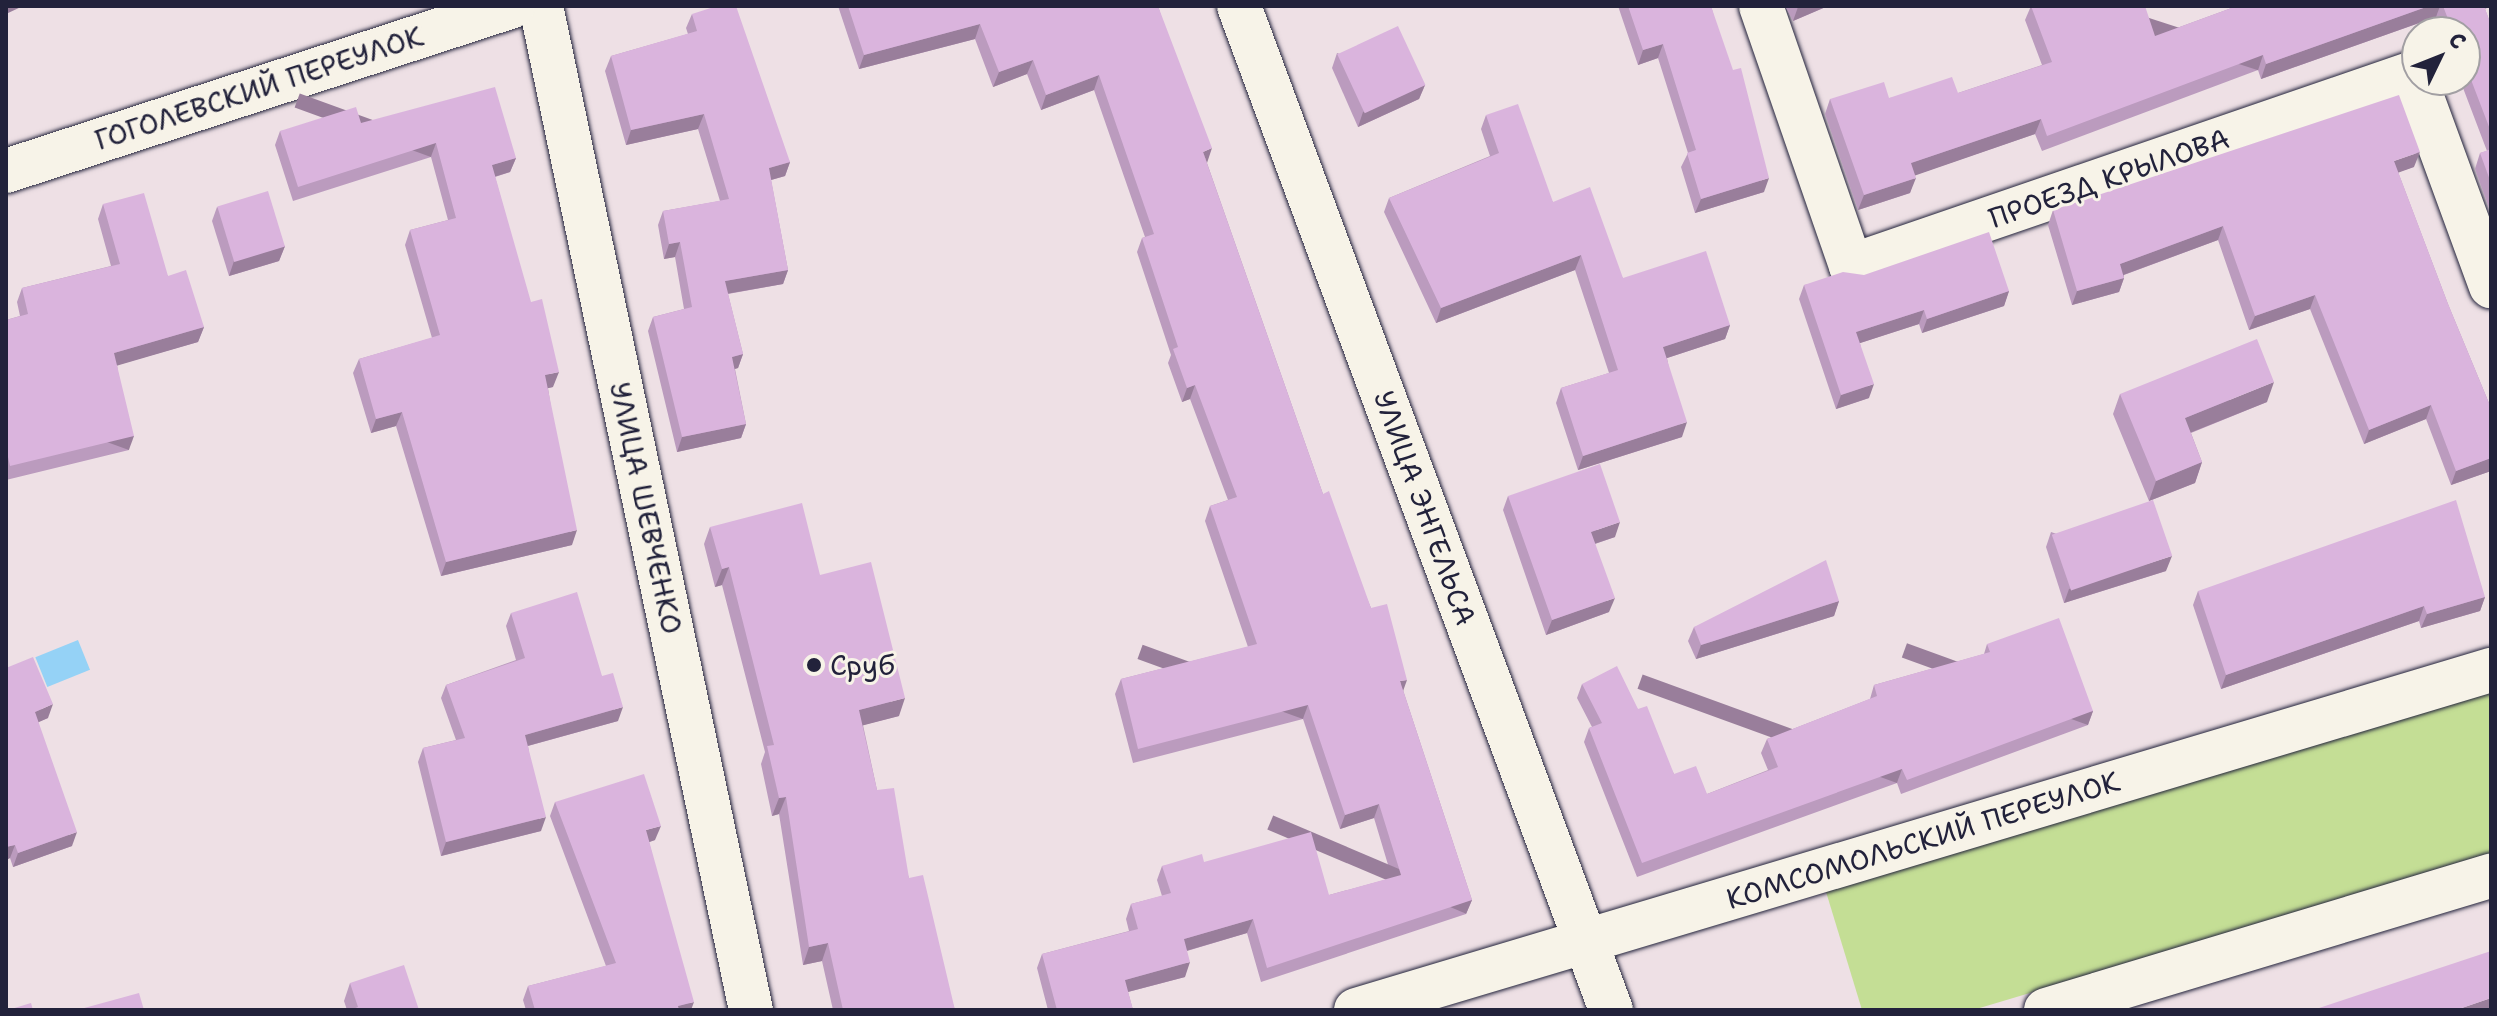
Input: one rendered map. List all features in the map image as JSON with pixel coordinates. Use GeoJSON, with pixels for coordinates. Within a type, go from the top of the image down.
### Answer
{"type":"FeatureCollection","features":[{"type":"Feature","properties":{"kind":"street","name":"ГОГОЛЕВСКИЙ ПЕРЕУЛОК"},"geometry":{"type":"LineString","coordinates":[[6,171],[513,6]]}},
{"type":"Feature","properties":{"kind":"street","name":"УЛИЦА ШЕВЧЕНКО"},"geometry":{"type":"LineString","coordinates":[[541,6],[751,1010]]}},
{"type":"Feature","properties":{"kind":"street","name":"УЛИЦА ЭНГЕЛЬСА"},"geometry":{"type":"LineString","coordinates":[[1239,6],[1611,1010]]}},
{"type":"Feature","properties":{"kind":"street","name":"ПРОЕЗД КРЫЛОВА"},"geometry":{"type":"LineString","coordinates":[[1761,6],[1851,266],[2413,73],[2491,286]]}},
{"type":"Feature","properties":{"kind":"street","name":"КОМСОМОЛЬСКИЙ ПЕРЕУЛОК"},"geometry":{"type":"LineString","coordinates":[[1356,1010],[2491,670]]}},
{"type":"Feature","properties":{"kind":"street"},"geometry":{"type":"LineString","coordinates":[[2046,1010],[2491,876]]}},
{"type":"Feature","properties":{"kind":"green space"},"geometry":{"type":"Polygon","coordinates":[[[2491,683],[2491,856],[1973,1010],[1862,1010],[1823,882],[2491,683]]]}},
{"type":"Feature","properties":{"kind":"water"},"geometry":{"type":"Polygon","coordinates":[[[78,640],[90,670],[47,687],[35,657],[78,640]]]}},
{"type":"Feature","properties":{"kind":"building"},"geometry":{"type":"Polygon","coordinates":[[[717,6],[736,6],[790,162],[769,168],[788,270],[725,281],[743,354],[732,357],[746,424],[682,437],[653,317],[692,307],[680,242],[669,244],[663,211],[729,199],[704,114],[631,130],[611,56],[697,31],[692,14],[717,6]]]}},
{"type":"Feature","properties":{"kind":"building"},"geometry":{"type":"Polygon","coordinates":[[[848,6],[1158,6],[1212,148],[1203,152],[1323,494],[1329,491],[1371,608],[1387,604],[1407,680],[1400,681],[1472,900],[1267,968],[1253,919],[1184,939],[1190,962],[1125,980],[1133,1010],[1057,1010],[1042,954],[1138,929],[1131,904],[1171,893],[1162,866],[1202,854],[1204,862],[1311,832],[1329,895],[1401,875],[1379,804],[1345,815],[1308,705],[1138,749],[1121,679],[1257,644],[1210,506],[1237,497],[1195,385],[1187,388],[1173,349],[1178,347],[1142,238],[1154,234],[1099,75],[1046,95],[1033,60],[999,72],[980,24],[864,55],[848,6]]]}},
{"type":"Feature","properties":{"kind":"building"},"geometry":{"type":"Polygon","coordinates":[[[1628,6],[1711,6],[1733,70],[1741,68],[1769,178],[1701,199],[1687,153],[1696,150],[1663,44],[1643,50],[1628,6]]]}},
{"type":"Feature","properties":{"kind":"building"},"geometry":{"type":"Polygon","coordinates":[[[2031,6],[2145,6],[2155,36],[2237,6],[2429,6],[2266,64],[2263,55],[2047,136],[2041,119],[1911,163],[1916,178],[1864,195],[1830,99],[1884,82],[1889,98],[1952,77],[1958,93],[2052,62],[2031,6]]]}},
{"type":"Feature","properties":{"kind":"building"},"geometry":{"type":"Polygon","coordinates":[[[2443,6],[2484,6],[2491,25],[2491,132],[2477,96],[2481,96],[2481,16],[2447,16],[2443,6]]]}},
{"type":"Feature","properties":{"kind":"building"},"geometry":{"type":"Polygon","coordinates":[[[1398,26],[1425,85],[1365,113],[1337,54],[1398,26]]]}},
{"type":"Feature","properties":{"kind":"building"},"geometry":{"type":"Polygon","coordinates":[[[495,87],[516,158],[492,165],[531,302],[542,299],[559,372],[545,375],[577,530],[446,562],[402,412],[376,419],[359,359],[440,335],[410,230],[456,218],[436,143],[298,187],[280,131],[356,107],[361,123],[495,87]]]}},
{"type":"Feature","properties":{"kind":"building"},"geometry":{"type":"Polygon","coordinates":[[[2399,95],[2420,152],[2394,161],[2491,408],[2491,458],[2456,471],[2431,405],[2369,430],[2315,295],[2255,316],[2223,226],[2120,264],[2124,278],[2077,291],[2053,210],[2399,95]]]}},
{"type":"Feature","properties":{"kind":"building"},"geometry":{"type":"Polygon","coordinates":[[[1518,104],[1553,202],[1590,187],[1623,278],[1706,251],[1730,325],[1663,347],[1687,422],[1583,456],[1561,388],[1618,370],[1581,255],[1441,308],[1389,198],[1499,153],[1486,115],[1518,104]]]}},
{"type":"Feature","properties":{"kind":"building"},"geometry":{"type":"Polygon","coordinates":[[[2491,149],[2491,183],[2480,153],[2491,149]]]}},
{"type":"Feature","properties":{"kind":"building"},"geometry":{"type":"Polygon","coordinates":[[[268,191],[285,246],[234,262],[217,206],[268,191]]]}},
{"type":"Feature","properties":{"kind":"building"},"geometry":{"type":"Polygon","coordinates":[[[144,193],[168,276],[186,270],[204,327],[114,353],[134,436],[10,466],[6,448],[6,320],[28,314],[22,288],[120,264],[103,204],[144,193]]]}},
{"type":"Feature","properties":{"kind":"building"},"geometry":{"type":"Polygon","coordinates":[[[1989,232],[2009,291],[1927,319],[1924,310],[1856,332],[1874,384],[1841,395],[1804,285],[1843,272],[1864,275],[1989,232]]]}},
{"type":"Feature","properties":{"kind":"building"},"geometry":{"type":"Polygon","coordinates":[[[2257,339],[2274,382],[2185,418],[2202,462],[2156,481],[2120,394],[2257,339]]]}},
{"type":"Feature","properties":{"kind":"building"},"geometry":{"type":"Polygon","coordinates":[[[1600,464],[1620,522],[1591,532],[1615,598],[1552,620],[1508,496],[1600,464]]]}},
{"type":"Feature","properties":{"kind":"building"},"geometry":{"type":"Polygon","coordinates":[[[2153,500],[2172,556],[2071,591],[2052,535],[2153,500]]]}},
{"type":"Feature","properties":{"kind":"building"},"geometry":{"type":"Polygon","coordinates":[[[2456,500],[2485,597],[2427,614],[2424,606],[2226,675],[2198,591],[2456,500]]]}},
{"type":"Feature","properties":{"kind":"building"},"geometry":{"type":"Polygon","coordinates":[[[802,503],[820,575],[871,562],[905,698],[859,710],[877,790],[894,788],[909,878],[923,875],[955,1010],[843,1010],[828,943],[809,947],[786,797],[779,798],[767,746],[774,745],[729,567],[722,569],[710,527],[802,503]]]}},
{"type":"Feature","properties":{"kind":"building"},"geometry":{"type":"Polygon","coordinates":[[[1826,560],[1839,601],[1701,645],[1694,627],[1826,560]]]}},
{"type":"Feature","properties":{"kind":"building"},"geometry":{"type":"Polygon","coordinates":[[[577,592],[602,676],[613,673],[623,707],[525,735],[546,817],[446,842],[423,748],[465,738],[446,685],[525,658],[511,613],[577,592]]]}},
{"type":"Feature","properties":{"kind":"building"},"geometry":{"type":"Polygon","coordinates":[[[2059,618],[2093,711],[1907,780],[1902,769],[1642,863],[1589,728],[1602,723],[1582,684],[1617,666],[1638,709],[1647,706],[1674,774],[1696,766],[1707,794],[1778,767],[1767,739],[1877,696],[1874,685],[1990,652],[1987,644],[2059,618]]]}},
{"type":"Feature","properties":{"kind":"building"},"geometry":{"type":"Polygon","coordinates":[[[33,657],[53,704],[35,712],[77,832],[18,853],[15,845],[6,847],[6,668],[33,657]]]}},
{"type":"Feature","properties":{"kind":"building"},"geometry":{"type":"Polygon","coordinates":[[[644,774],[661,826],[646,830],[694,1002],[678,1006],[679,1010],[535,1010],[528,986],[616,963],[555,802],[644,774]]]}},
{"type":"Feature","properties":{"kind":"building"},"geometry":{"type":"Polygon","coordinates":[[[2491,951],[2491,998],[2456,1010],[2313,1010],[2491,951]]]}},
{"type":"Feature","properties":{"kind":"building"},"geometry":{"type":"Polygon","coordinates":[[[404,965],[419,1010],[350,1010],[358,1007],[350,983],[404,965]]]}},
{"type":"Feature","properties":{"kind":"building"},"geometry":{"type":"Polygon","coordinates":[[[139,993],[144,1010],[77,1010],[139,993]]]}},
{"type":"Feature","properties":{"kind":"building"},"geometry":{"type":"Polygon","coordinates":[[[31,1003],[33,1010],[8,1010],[31,1003]]]}},
{"type":"Feature","properties":{"kind":"place","name":"Сруб"},"geometry":{"type":"Point","coordinates":[814,665]}}]}
